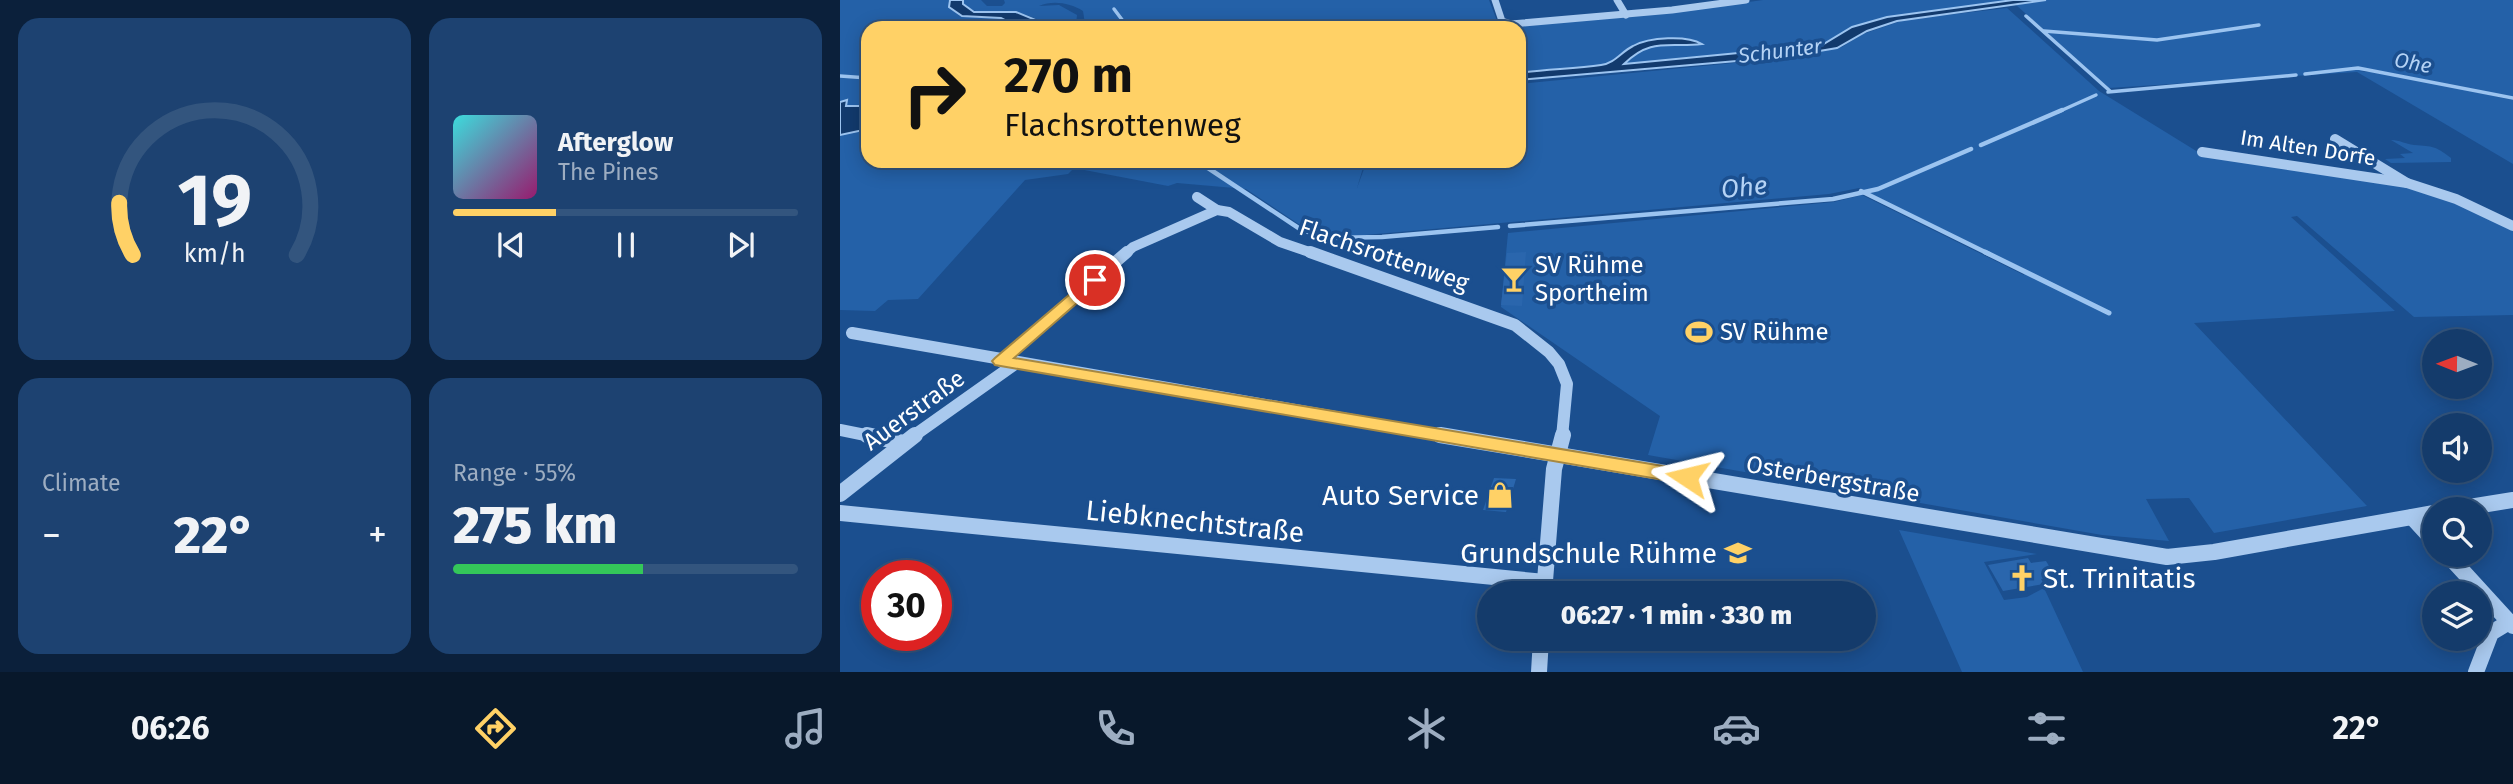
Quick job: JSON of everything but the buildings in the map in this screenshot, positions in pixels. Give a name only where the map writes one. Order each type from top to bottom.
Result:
[{"type":"street","points":[[1495,0],[1502,21]]},
{"type":"street","points":[[1616,0],[1626,15]]},
{"type":"street","points":[[1526,23],[1626,15],[1711,2],[1746,0]]},
{"type":"street","name":"Im Alten Dorfe","points":[[2335,139],[2407,183]]},
{"type":"street","name":"Im Alten Dorfe","points":[[2202,152],[2407,183],[2456,199],[2513,226]]},
{"type":"street","name":"Flachsrottenweg","points":[[1197,197],[1280,242],[1481,310],[1515,325],[1532,337],[1559,364],[1567,384],[1563,434],[1554,469],[1545,581]]},
{"type":"street","points":[[1001,361],[1133,247],[1217,210]]},
{"type":"street","name":"Osterbergstraße","points":[[852,333],[1015,364],[2144,555],[2214,552],[2422,515]]},
{"type":"street","name":"Auerstraße","points":[[840,494],[904,443],[1015,364]]},
{"type":"street","points":[[840,430],[904,443]]},
{"type":"street","points":[[2492,503],[2513,500]]},
{"type":"street","name":"Liebknechtstraße","points":[[840,513],[1487,581]]},
{"type":"street","points":[[2412,517],[2422,528]]},
{"type":"street","points":[[2459,567],[2511,624],[2491,633],[2476,672]]},
{"type":"street","points":[[1539,672],[1540,651]]},
{"type":"shaded area","points":[[840,0],[950,0],[948,2],[977,18],[1001,18],[1007,21],[861,21],[861,106],[845,106],[846,100],[840,102]]},
{"type":"shaded area","points":[[963,0],[981,0],[987,6],[1002,6],[1004,0],[1489,0],[1497,21],[1085,21],[1083,11],[1067,4],[1056,3],[1039,6],[1059,5],[1077,15],[1076,21],[1042,21],[1016,12],[975,11],[963,4]]},
{"type":"shaded area","points":[[1763,0],[2012,0],[1887,17],[1852,27],[1822,45],[1526,72],[1526,26],[1670,13]]},
{"type":"shaded area","points":[[2046,0],[2513,0],[2513,97],[2376,70],[2359,72],[2379,72],[2513,100],[2513,164],[2357,72],[2109,88],[2016,5]]},
{"type":"shaded area","points":[[2007,8],[2099,91],[2206,157],[2410,186],[2493,218],[2513,231],[2513,315],[2414,317],[2297,216],[2291,217],[2395,311],[2194,323],[2367,506],[2214,533],[2189,498],[2146,499],[2169,541],[2102,535],[1648,455],[1660,416],[1501,307],[1508,233],[1834,202],[1862,195],[2024,275],[2024,269],[1859,188],[1829,194],[1365,235],[1328,235],[1303,227],[1246,189],[1177,183],[1168,186],[1074,168],[1363,168],[1357,188],[1364,168],[1526,168],[1526,83],[1785,58],[1842,47],[1863,34],[1904,20]]},
{"type":"shaded area","points":[[861,130],[861,168],[1074,168],[1068,174],[1025,180],[918,299],[888,300],[875,311],[840,310],[840,135]]},
{"type":"shaded area","points":[[2391,140],[2434,147],[2451,158],[2451,162],[2391,163],[2385,159],[2405,158],[2400,154],[2413,153]]},
{"type":"shaded area","points":[[1899,530],[2037,554],[1984,562],[2004,600],[2027,597],[2044,588],[2083,672],[1962,672]]},
{"type":"water","points":[[950,0],[963,0],[963,4],[974,12],[1016,12],[1038,21],[962,16],[949,7]]},
{"type":"water","name":"Schunter","points":[[2013,0],[2046,0],[1897,21],[1867,31],[1837,48],[1784,57],[1526,79],[1526,72],[1606,64],[1633,46],[1658,39],[1687,39],[1702,44],[1652,47],[1643,50],[1624,64],[1822,45],[1852,27],[1887,17]]},
{"type":"water","points":[[847,100],[846,106],[861,106],[861,130],[840,135],[840,102]]},
{"type":"waterway","points":[[1114,9],[1123,21]]},
{"type":"waterway","points":[[2026,16],[2110,91]]},
{"type":"waterway","points":[[2044,31],[2157,40],[2259,25]]},
{"type":"waterway","name":"Ohe","points":[[2305,74],[2358,68],[2513,98]]},
{"type":"waterway","name":"Ohe","points":[[2108,92],[2296,75]]},
{"type":"waterway","name":"Ohe","points":[[840,76],[861,78]]},
{"type":"waterway","name":"Ohe","points":[[2058,112],[2096,95]]},
{"type":"waterway","name":"Ohe","points":[[1981,145],[2062,110]]},
{"type":"waterway","name":"Ohe","points":[[1863,192],[1878,189],[1971,149]]},
{"type":"waterway","name":"Ohe","points":[[1208,168],[1300,229],[1326,238],[1382,237],[1498,227]]},
{"type":"waterway","name":"Ohe","points":[[1510,226],[1833,199],[1863,192]]},
{"type":"waterway","points":[[1863,192],[1989,254]]},
{"type":"waterway","points":[[1985,252],[2109,313]]},
{"type":"place","name":"SV Rühme Sportheim","points":[[1514,279]]},
{"type":"place","name":"SV Rühme","points":[[1699,332]]},
{"type":"place","name":"Auto Service","points":[[1500,495]]},
{"type":"place","name":"Grundschule Rühme","points":[[1738,553]]},
{"type":"place","name":"St. Trinitatis","points":[[2022,578]]},
{"type":"route","points":[[1095,280],[1001,361],[1687,477]]}]
